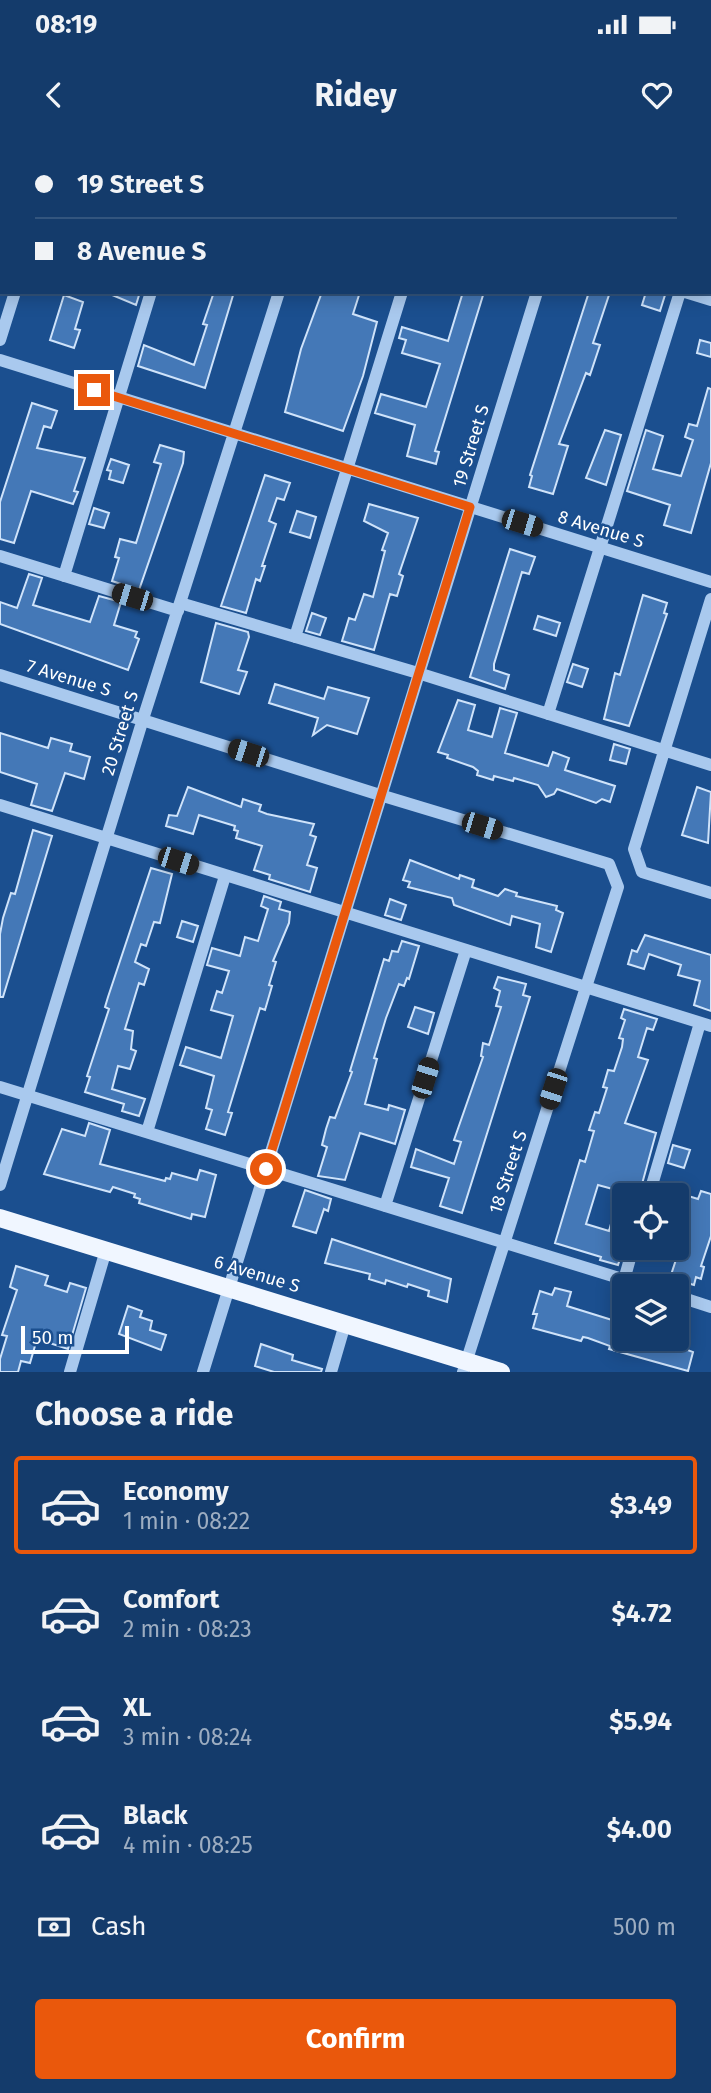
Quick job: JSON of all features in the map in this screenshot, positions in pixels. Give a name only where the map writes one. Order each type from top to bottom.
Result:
[{"type":"main road","name":"6 Avenue S","points":[[0,1218],[345,1324],[464,1367],[501,1372]]},
{"type":"street","points":[[0,340],[14,294]]},
{"type":"street","points":[[64,576],[150,294]]},
{"type":"street","name":"20 Street S","points":[[0,1185],[143,719],[278,294]]},
{"type":"street","points":[[295,637],[401,294]]},
{"type":"street","name":"19 Street S","points":[[203,1372],[536,294]]},
{"type":"street","points":[[548,714],[681,294]]},
{"type":"street","points":[[689,294],[711,300]]},
{"type":"street","name":"8 Avenue S","points":[[0,360],[711,582]]},
{"type":"street","points":[[0,556],[418,673],[711,765]]},
{"type":"street","points":[[711,599],[634,849],[642,872],[711,893]]},
{"type":"street","name":"7 Avenue S","points":[[0,675],[380,796],[608,864]]},
{"type":"street","points":[[0,805],[706,1024],[653,1183]]},
{"type":"street","name":"18 Street S","points":[[464,1367],[618,887],[608,864]]},
{"type":"street","points":[[147,1132],[225,876]]},
{"type":"street","points":[[385,1206],[466,950]]},
{"type":"street","points":[[0,1087],[612,1276]]},
{"type":"street","points":[[70,1372],[106,1250]]},
{"type":"street","points":[[689,1300],[711,1307]]},
{"type":"street","points":[[331,1372],[345,1324]]},
{"type":"building","points":[[110,294],[139,294],[136,305]]},
{"type":"building","points":[[213,294],[233,294],[205,388],[138,366],[144,345],[194,365],[207,325],[203,324]]},
{"type":"building","points":[[321,294],[359,294],[353,314],[377,322],[363,376],[343,431],[285,412],[301,349]]},
{"type":"building","points":[[462,294],[483,294],[435,451],[439,452],[436,464],[407,456],[415,425],[375,413],[381,394],[426,407],[440,364],[402,353],[406,340],[399,338],[402,327],[448,341]]},
{"type":"building","points":[[588,294],[609,294],[593,343],[600,345],[590,375],[586,373],[559,444],[568,446],[553,494],[529,487],[530,475]]},
{"type":"building","points":[[645,294],[665,295],[660,311],[642,305]]},
{"type":"building","points":[[64,295],[83,302],[75,329],[80,330],[74,348],[50,340]]},
{"type":"building","points":[[700,340],[711,343],[711,357],[697,353]]},
{"type":"building","points":[[708,388],[711,389],[711,463],[691,533],[664,525],[670,505],[627,491],[646,430],[663,436],[653,469],[681,476],[693,440],[685,437],[689,424],[697,426]]},
{"type":"building","points":[[32,403],[57,411],[51,428],[44,426],[37,448],[85,458],[74,491],[78,492],[73,504],[31,491],[14,543],[0,539],[0,502]]},
{"type":"building","points":[[605,430],[621,435],[606,485],[586,478]]},
{"type":"building","points":[[160,445],[184,452],[183,463],[139,590],[112,581],[119,558],[115,557],[120,539],[136,543],[161,464],[154,462]]},
{"type":"building","points":[[111,459],[129,465],[123,483],[109,479],[111,471],[107,470]]},
{"type":"building","points":[[265,475],[290,483],[284,500],[277,498],[269,521],[276,524],[262,566],[265,566],[260,581],[256,579],[246,613],[221,606]]},
{"type":"building","points":[[369,504],[418,518],[399,574],[403,576],[397,596],[390,594],[374,650],[342,641],[349,618],[355,620],[364,594],[373,597],[385,551],[382,550],[388,533],[364,521]]},
{"type":"building","points":[[94,508],[109,513],[104,528],[89,524]]},
{"type":"building","points":[[297,511],[316,517],[310,538],[290,532]]},
{"type":"building","points":[[510,549],[535,557],[529,574],[522,572],[494,664],[494,670],[509,675],[505,689],[470,677]]},
{"type":"building","points":[[29,574],[42,578],[33,605],[90,622],[99,596],[121,602],[114,625],[137,632],[135,637],[139,639],[128,670],[0,624],[0,602],[17,608]]},
{"type":"building","points":[[643,595],[667,603],[664,613],[667,614],[629,726],[604,719],[615,673],[620,675]]},
{"type":"building","points":[[312,613],[326,618],[320,635],[306,631]]},
{"type":"building","points":[[538,616],[560,623],[556,636],[534,629]]},
{"type":"building","points":[[216,623],[248,632],[249,637],[238,670],[247,672],[239,694],[201,682]]},
{"type":"building","points":[[573,664],[588,669],[582,687],[567,682]]},
{"type":"building","points":[[275,684],[324,699],[328,687],[369,698],[357,734],[327,725],[313,735],[318,718],[269,703]]},
{"type":"building","points":[[458,700],[475,705],[468,730],[492,737],[500,708],[517,713],[505,753],[548,766],[553,752],[569,758],[565,770],[615,786],[610,802],[602,799],[596,803],[557,789],[554,794],[546,797],[538,785],[514,778],[513,781],[494,776],[493,780],[477,775],[478,771],[473,767],[438,752]]},
{"type":"building","points":[[0,733],[48,748],[51,738],[72,744],[70,751],[90,757],[84,779],[65,773],[52,811],[31,805],[37,784],[0,772]]},
{"type":"building","points":[[614,744],[630,749],[626,764],[610,760]]},
{"type":"building","points":[[188,787],[241,807],[243,799],[261,805],[259,811],[267,814],[314,824],[310,835],[316,837],[307,865],[317,868],[310,892],[269,879],[270,875],[254,870],[262,846],[236,838],[238,831],[234,830],[235,826],[199,815],[193,834],[166,826],[169,815],[177,816]]},
{"type":"building","points":[[697,787],[711,792],[708,843],[682,835]]},
{"type":"building","points":[[33,830],[52,836],[3,997],[0,997],[0,934],[3,918],[11,893],[15,894]]},
{"type":"building","points":[[410,860],[459,879],[460,875],[474,880],[472,887],[498,896],[505,889],[517,893],[516,896],[557,906],[556,910],[563,913],[551,952],[536,947],[540,924],[512,916],[510,925],[454,905],[452,898],[408,887],[410,882],[403,880]]},
{"type":"building","points":[[151,868],[172,874],[160,923],[154,922],[146,946],[141,944],[135,962],[149,969],[144,985],[139,983],[125,1029],[133,1031],[131,1049],[136,1051],[130,1069],[118,1066],[112,1089],[145,1099],[139,1116],[122,1111],[124,1104],[85,1092],[90,1077],[87,1076],[109,1009],[105,1007]]},
{"type":"building","points":[[264,896],[281,902],[279,909],[290,912],[289,923],[273,961],[276,962],[269,985],[272,986],[265,1010],[260,1008],[228,1112],[232,1113],[225,1135],[206,1129],[212,1110],[206,1108],[214,1076],[180,1065],[186,1047],[221,1058],[233,1016],[211,1010],[217,991],[222,993],[229,971],[207,965],[212,948],[240,956],[245,937],[258,941],[268,909],[261,906]]},
{"type":"building","points":[[390,899],[406,905],[401,920],[385,915]]},
{"type":"building","points":[[182,921],[198,926],[193,942],[177,937]]},
{"type":"building","points":[[645,935],[711,955],[711,1011],[694,1005],[700,981],[678,975],[681,965],[649,954],[644,969],[628,964],[632,950],[637,952]]},
{"type":"building","points":[[402,941],[419,946],[409,979],[407,978],[404,986],[399,984],[386,1018],[374,1058],[377,1059],[365,1104],[388,1110],[389,1105],[405,1110],[395,1144],[360,1133],[345,1180],[318,1176],[327,1147],[322,1145],[326,1129],[330,1117],[335,1118],[352,1072],[350,1071],[384,959],[389,961],[392,951],[398,952]]},
{"type":"building","points":[[498,977],[526,984],[523,995],[530,997],[462,1213],[440,1206],[449,1178],[411,1167],[416,1149],[454,1164],[461,1142],[454,1140],[483,1057],[483,1043],[489,1045],[501,1007],[496,1006],[500,991],[494,988]]},
{"type":"building","points":[[415,1007],[434,1013],[428,1034],[408,1027]]},
{"type":"building","points":[[624,1009],[657,1019],[653,1030],[647,1028],[638,1057],[648,1060],[625,1123],[656,1133],[642,1183],[612,1183],[612,1189],[598,1185],[586,1224],[609,1231],[612,1220],[612,1260],[620,1260],[618,1265],[555,1243],[580,1160],[585,1162],[594,1131],[589,1130],[595,1112],[599,1113],[607,1088],[603,1087],[608,1070],[614,1071],[622,1047],[623,1039],[619,1038],[625,1020],[621,1018]]},
{"type":"building","points":[[89,1123],[110,1130],[100,1164],[165,1181],[166,1178],[170,1179],[172,1173],[197,1180],[200,1170],[216,1175],[205,1217],[192,1214],[191,1219],[139,1203],[140,1199],[134,1197],[135,1194],[113,1187],[110,1192],[44,1174],[62,1129],[85,1136]]},
{"type":"building","points":[[673,1145],[690,1150],[684,1168],[668,1163]]},
{"type":"building","points":[[305,1190],[331,1199],[328,1211],[324,1209],[316,1233],[293,1226]]},
{"type":"building","points":[[701,1191],[711,1194],[711,1236],[701,1266],[704,1267],[701,1279],[696,1277],[694,1285],[689,1284],[689,1274],[671,1274],[676,1260],[689,1260],[689,1196],[698,1199]]},
{"type":"building","points":[[332,1239],[451,1279],[447,1302],[428,1296],[429,1291],[408,1284],[407,1287],[386,1280],[385,1284],[369,1279],[370,1274],[325,1263]]},
{"type":"building","points":[[16,1266],[48,1276],[45,1285],[67,1292],[70,1283],[86,1288],[68,1349],[37,1339],[30,1363],[21,1361],[18,1372],[0,1372],[0,1359],[7,1336],[2,1335],[17,1290],[10,1287]]},
{"type":"building","points":[[555,1288],[571,1292],[567,1306],[612,1320],[612,1350],[609,1349],[610,1346],[588,1338],[583,1337],[581,1341],[533,1328],[537,1314],[533,1314],[540,1291],[552,1295]]},
{"type":"building","points":[[128,1306],[142,1311],[140,1317],[152,1321],[150,1330],[166,1335],[161,1350],[119,1334]]},
{"type":"building","points":[[261,1344],[293,1355],[292,1360],[322,1369],[321,1372],[274,1372],[255,1366]]},
{"type":"building","points":[[689,1350],[693,1352],[688,1371],[616,1351]]},
{"type":"route","points":[[94,390],[470,507],[266,1169]]}]
